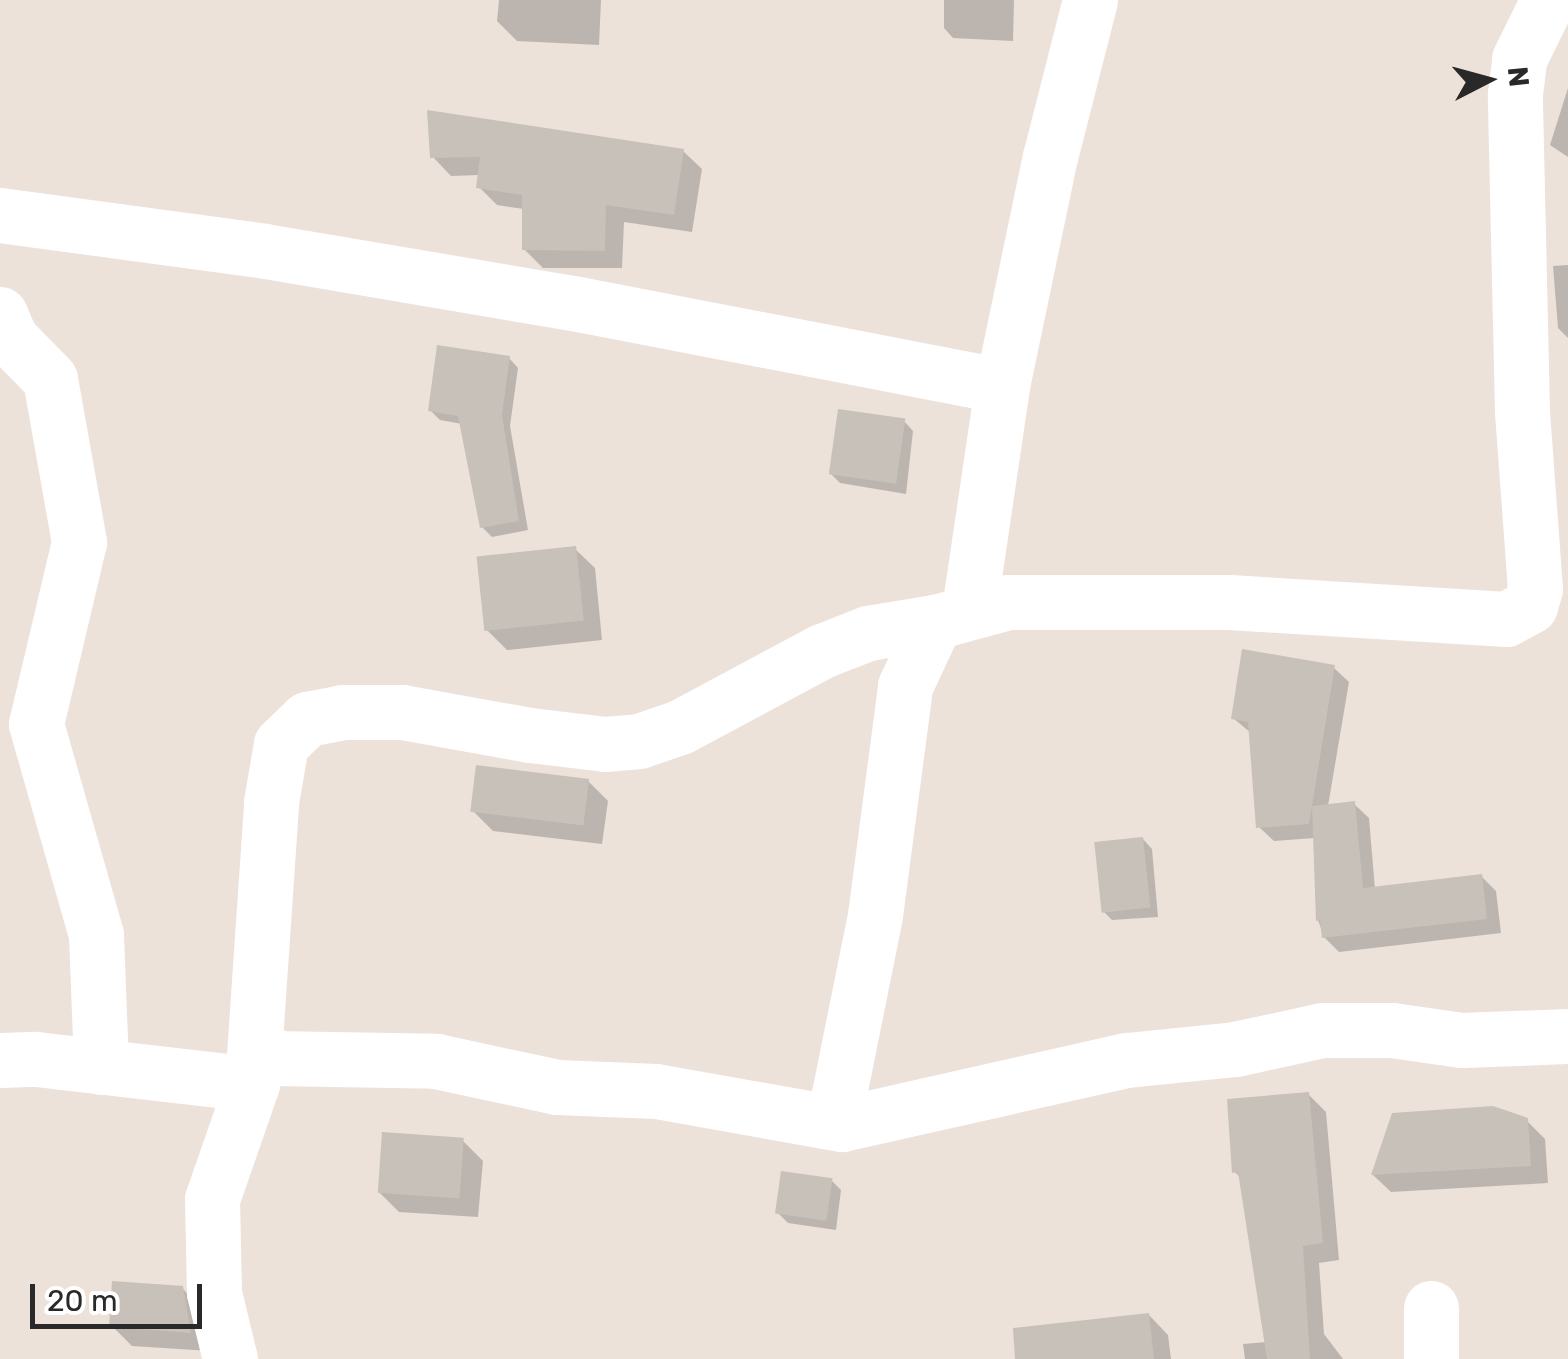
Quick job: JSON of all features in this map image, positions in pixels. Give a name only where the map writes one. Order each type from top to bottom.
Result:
[{"type":"street","points":[[842,1124],[839,1094],[875,915],[906,686],[952,616],[1050,157],[1090,0]]},
{"type":"street","points":[[230,1359],[214,1292],[212,1199],[255,1064],[270,802],[281,744],[307,719],[342,712],[402,712],[530,735],[605,744],[640,742],[868,633],[1050,600],[1134,605],[1229,602],[1506,620],[1549,608],[1535,588],[1522,412],[1516,94],[1519,59],[1548,0]]},
{"type":"street","points":[[0,215],[265,251],[578,304],[1002,386]]},
{"type":"street","points":[[0,314],[10,338],[50,379],[78,542],[36,724],[96,935],[101,1066]]},
{"type":"street","points":[[0,1060],[36,1059],[101,1066],[255,1064],[272,1058],[436,1061],[557,1087],[656,1091],[842,1124],[1127,1060],[1235,1050],[1323,1030],[1392,1030],[1461,1040],[1568,1036]]},
{"type":"building","points":[[427,110],[684,149],[674,215],[606,205],[605,251],[522,250],[522,195],[476,188],[480,157],[430,158]]},
{"type":"building","points":[[437,345],[510,356],[502,415],[519,521],[480,528],[458,416],[428,411]]},
{"type":"building","points":[[838,409],[905,418],[896,484],[829,474]]},
{"type":"building","points":[[576,546],[584,621],[484,631],[477,556]]},
{"type":"building","points":[[1242,649],[1335,665],[1309,824],[1256,828],[1248,722],[1231,719]]},
{"type":"building","points":[[476,765],[589,779],[583,826],[470,812]]},
{"type":"building","points":[[1355,801],[1363,888],[1482,874],[1487,919],[1322,938],[1320,920],[1316,921],[1312,806]]},
{"type":"building","points":[[1143,837],[1150,908],[1102,913],[1094,842]]},
{"type":"building","points":[[1309,1092],[1323,1243],[1303,1246],[1310,1359],[1267,1359],[1238,1172],[1232,1173],[1227,1099]]},
{"type":"building","points":[[1493,1106],[1528,1118],[1531,1166],[1371,1175],[1392,1113]]},
{"type":"building","points":[[382,1132],[464,1138],[460,1199],[378,1193]]},
{"type":"building","points":[[781,1171],[832,1178],[827,1221],[775,1214]]},
{"type":"building","points":[[112,1281],[183,1286],[191,1333],[109,1327]]},
{"type":"building","points":[[1149,1313],[1154,1359],[1015,1359],[1013,1328]]}]
